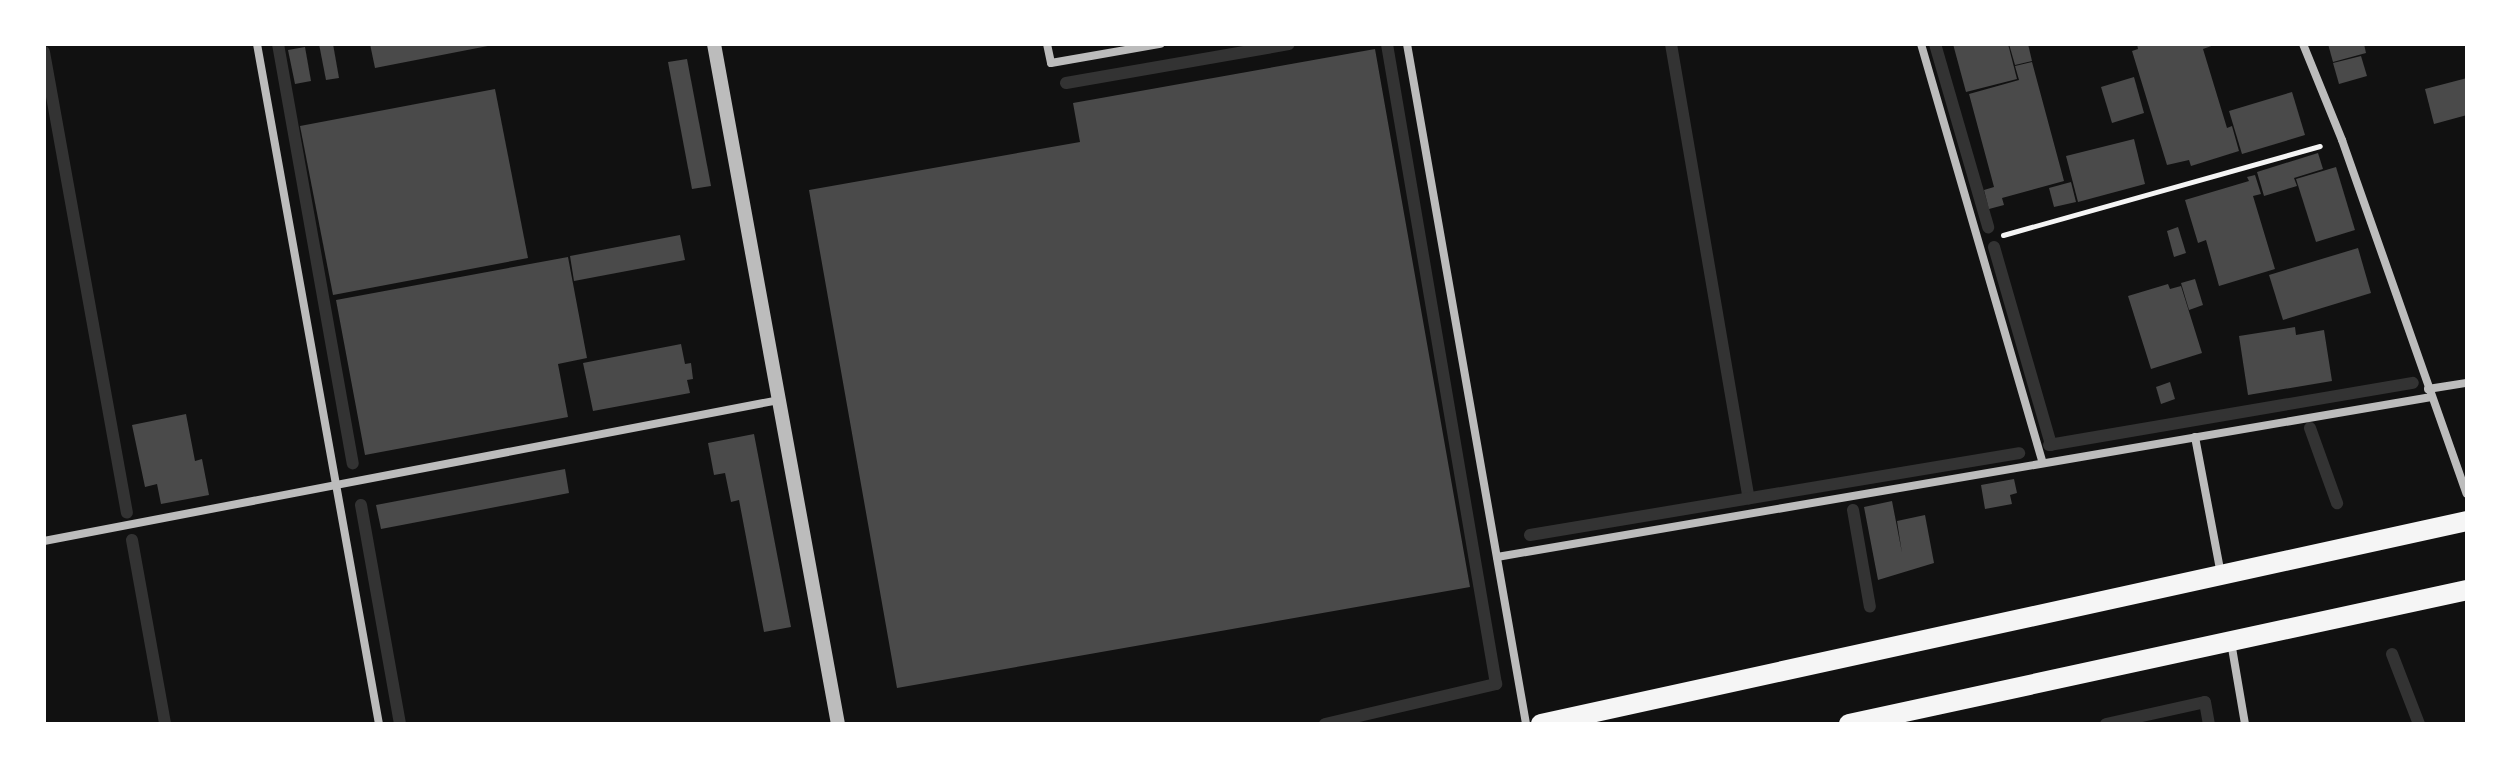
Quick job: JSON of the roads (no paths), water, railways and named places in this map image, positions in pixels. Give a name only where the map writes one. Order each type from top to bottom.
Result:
[{"type":"main road","points":[[1541,724],[2467,521]]},
{"type":"main road","points":[[1849,724],[2467,590]]},
{"type":"street","points":[[257,44],[379,724]]},
{"type":"street","points":[[714,44],[838,724]]},
{"type":"street","points":[[1047,44],[1051,63],[1160,44]]},
{"type":"street","points":[[1407,44],[1526,724]]},
{"type":"street","points":[[1921,44],[2043,463]]},
{"type":"street","points":[[2303,44],[2342,140],[2467,494]]},
{"type":"street","points":[[1497,557],[2195,437],[2430,393],[2467,383]]},
{"type":"street","points":[[44,541],[779,400]]},
{"type":"street","points":[[2195,437],[2221,575]]},
{"type":"street","points":[[2231,641],[2245,724]]},
{"type":"waterway","points":[[278,44],[353,463]]},
{"type":"waterway","points":[[1066,83],[1289,44]]},
{"type":"waterway","points":[[1325,724],[1496,684],[1387,44]]},
{"type":"waterway","points":[[1671,44],[1749,498]]},
{"type":"waterway","points":[[1935,44],[1988,227]]},
{"type":"waterway","points":[[44,52],[127,513]]},
{"type":"waterway","points":[[1994,247],[2051,445]]},
{"type":"waterway","points":[[2049,445],[2413,383]]},
{"type":"waterway","points":[[2310,428],[2337,503]]},
{"type":"waterway","points":[[1530,535],[2019,453]]},
{"type":"waterway","points":[[361,505],[400,724]]},
{"type":"waterway","points":[[1853,510],[1870,607]]},
{"type":"waterway","points":[[132,540],[165,724]]},
{"type":"waterway","points":[[2392,654],[2419,724]]},
{"type":"waterway","points":[[2106,724],[2205,702],[2209,724]]}]
